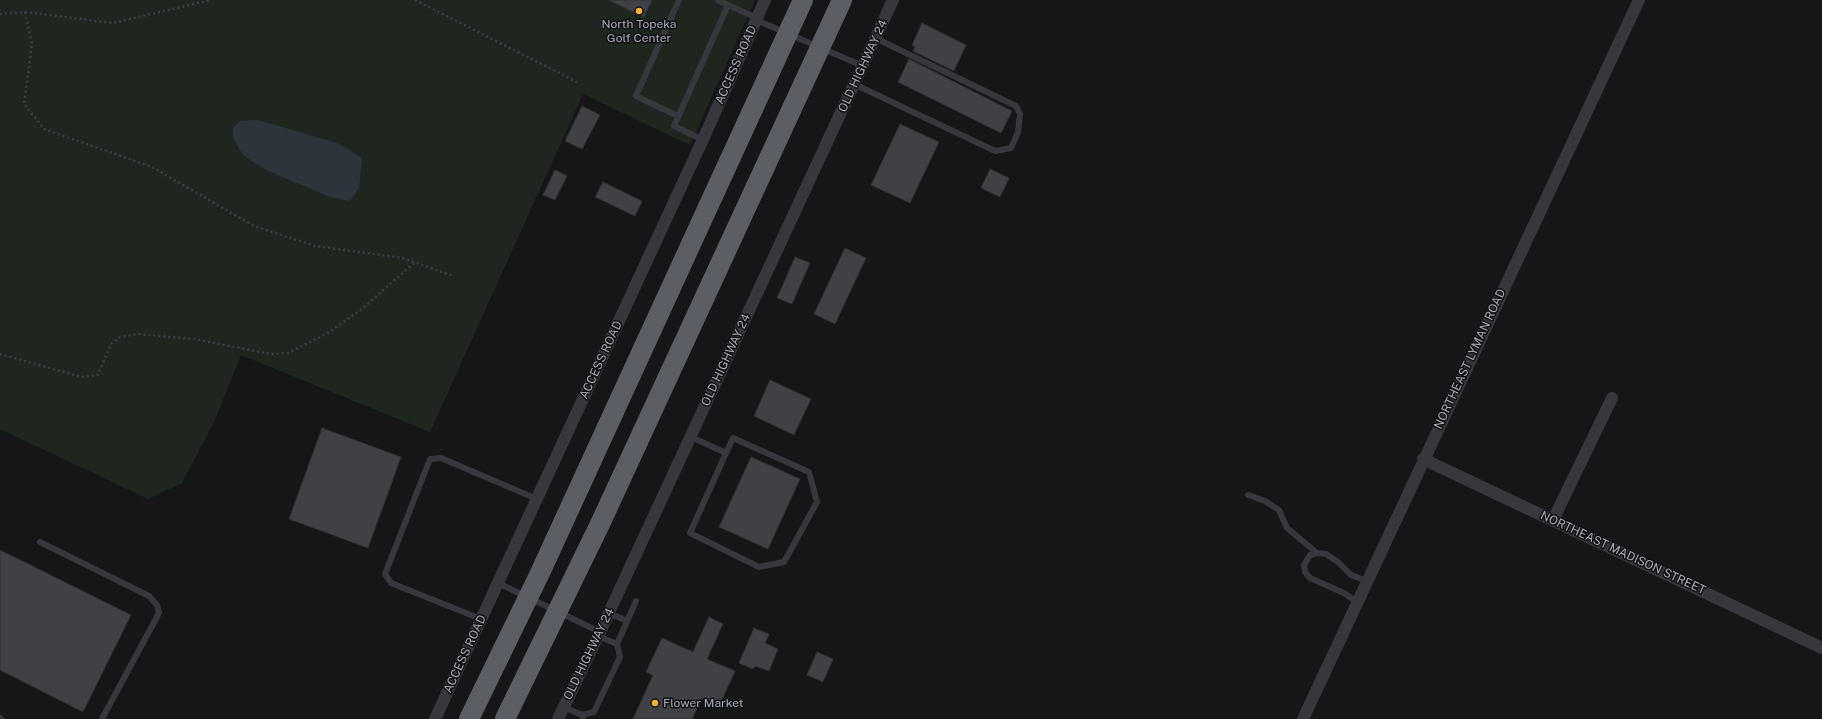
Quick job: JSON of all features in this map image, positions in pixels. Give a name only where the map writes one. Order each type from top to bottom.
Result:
[{"type":"highway","points":[[469,719],[528,597],[803,0]]},
{"type":"highway","points":[[504,719],[558,611],[842,0]]},
{"type":"street","name":"ACCESS ROAD","points":[[435,719],[703,140],[765,0]]},
{"type":"street","name":"OLD HIGHWAY 24","points":[[558,719],[609,613],[893,0]]},
{"type":"street","name":"NORTHEAST LYMAN ROAD","points":[[1305,718],[1366,581],[1639,0]]},
{"type":"street","points":[[1553,520],[1612,398]]},
{"type":"street","name":"NORTHEAST MADISON STREET","points":[[1423,459],[1822,648]]},
{"type":"lane","points":[[678,116],[636,96],[680,0]]},
{"type":"lane","points":[[718,0],[788,34],[863,66]]},
{"type":"lane","points":[[703,140],[674,126],[728,5]]},
{"type":"lane","points":[[854,84],[995,151],[1011,148],[1018,132],[1020,114],[1016,106],[875,38]]},
{"type":"lane","points":[[691,437],[726,453]]},
{"type":"lane","points":[[733,438],[809,472],[817,502],[784,562],[759,567],[690,533],[726,453],[733,438]]},
{"type":"lane","points":[[481,619],[391,582],[385,574],[430,459],[441,458],[537,499]]},
{"type":"lane","points":[[1248,495],[1265,501],[1279,510],[1287,528],[1317,553]]},
{"type":"lane","points":[[40,542],[149,596],[157,605],[159,613],[102,719]]},
{"type":"lane","points":[[1357,602],[1344,593],[1310,578],[1305,572],[1304,565],[1310,555],[1317,553],[1326,554],[1338,562],[1351,575],[1366,581]]},
{"type":"lane","points":[[498,583],[558,611],[617,644]]},
{"type":"lane","points":[[564,707],[582,717],[594,712],[620,657],[617,644],[636,601]]},
{"type":"lane","points":[[609,613],[627,621]]},
{"type":"path","points":[[0,14],[25,12],[113,23],[211,0]]},
{"type":"path","points":[[415,0],[579,83]]},
{"type":"path","points":[[25,12],[32,44],[24,104],[44,129],[152,167],[254,226],[315,246],[403,258],[453,276]]},
{"type":"path","points":[[0,354],[82,377],[98,375],[111,344],[120,337],[138,334],[194,338],[271,354],[288,353],[326,334],[362,310],[415,262]]},
{"type":"shaded area","name":"North Topeka Golf Center","points":[[0,0],[755,0],[690,145],[583,94],[430,432],[241,355],[214,422],[182,483],[148,499],[0,429]]},
{"type":"shaded area","points":[[258,120],[337,143],[362,158],[359,188],[350,201],[330,197],[264,169],[243,155],[233,138],[233,128],[240,121]]},
{"type":"building","name":"North Topeka Golf Center","points":[[608,0],[652,0],[644,17]]},
{"type":"building","points":[[922,23],[966,45],[954,71],[913,51],[915,47],[912,45]]},
{"type":"building","points":[[909,59],[1012,111],[1001,133],[898,82]]},
{"type":"building","points":[[582,106],[600,115],[582,149],[565,141]]},
{"type":"building","points":[[900,124],[939,142],[910,203],[871,185]]},
{"type":"building","points":[[990,169],[1009,178],[1000,197],[981,188]]},
{"type":"building","points":[[555,170],[567,176],[555,200],[543,195]]},
{"type":"building","points":[[603,182],[642,201],[635,216],[595,197]]},
{"type":"building","points":[[845,248],[866,258],[835,324],[814,314]]},
{"type":"building","points":[[795,257],[810,263],[792,304],[777,298]]},
{"type":"building","points":[[770,380],[811,399],[794,435],[754,416]]},
{"type":"building","points":[[322,428],[401,457],[368,548],[289,519]]},
{"type":"building","points":[[751,457],[800,479],[768,549],[719,527]]},
{"type":"building","points":[[0,550],[131,615],[83,712],[0,670]]},
{"type":"building","points":[[709,617],[723,624],[707,659],[735,671],[719,706],[702,698],[692,719],[633,719],[653,675],[646,672],[662,638],[693,652]]},
{"type":"building","points":[[754,628],[769,634],[765,643],[778,649],[769,671],[755,666],[753,669],[739,663]]},
{"type":"building","points":[[817,652],[833,659],[823,682],[807,675]]},
{"type":"place","name":"North Topeka Golf Center","points":[[639,11]]},
{"type":"place","name":"Flower Market","points":[[655,703]]}]
